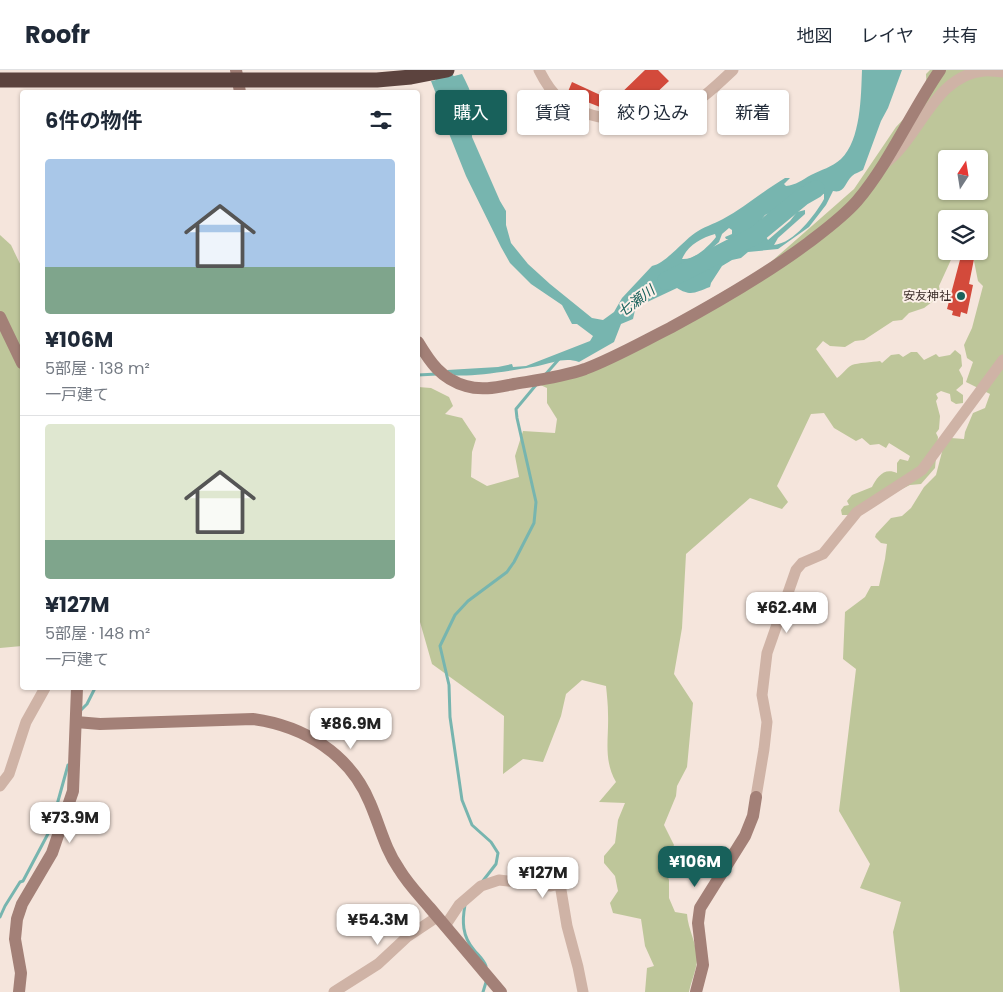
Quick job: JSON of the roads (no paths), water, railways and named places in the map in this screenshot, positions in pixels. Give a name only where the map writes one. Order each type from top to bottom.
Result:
[{"type":"highway","points":[[0,80],[238,81],[326,75],[377,80],[410,77],[447,70]]},
{"type":"street","points":[[539,70],[559,99],[575,108],[602,117],[641,121],[659,118],[680,111],[697,101],[733,70]]},
{"type":"street","points":[[420,345],[440,374],[455,382],[474,388],[489,388],[543,380],[586,368],[612,358],[693,315],[783,262],[842,215],[857,200],[881,166],[940,70]]},
{"type":"street","points":[[881,166],[896,156],[922,119],[951,84],[967,74],[984,70],[1003,72]]},
{"type":"street","points":[[0,317],[20,359]]},
{"type":"street","points":[[696,992],[703,965],[698,923],[700,908],[745,836],[752,816],[767,722],[762,695],[767,653],[796,570],[802,563],[817,557],[827,550],[840,530],[857,512],[922,470],[1003,360]]},
{"type":"street","points":[[0,786],[9,774],[26,722],[44,690]]},
{"type":"street","points":[[19,992],[21,973],[15,939],[17,919],[22,904],[52,853],[73,790],[77,690]]},
{"type":"street","points":[[76,722],[100,724],[253,719],[274,722],[301,732],[338,755],[352,772],[370,802],[389,853],[415,892],[501,992]]},
{"type":"street","points":[[334,992],[373,968],[407,937],[441,922],[481,886],[499,880],[552,886],[560,884],[567,926],[583,992]]},
{"type":"water","points":[[862,70],[902,70],[863,170],[852,176],[840,191],[833,191],[826,205],[809,227],[778,249],[748,252],[741,258],[732,260],[722,266],[710,287],[690,293],[677,288],[643,304],[635,310],[633,319],[621,324],[614,342],[579,362],[563,360],[495,373],[461,376],[454,375],[447,370],[498,367],[512,364],[513,367],[526,366],[590,341],[593,336],[577,324],[572,324],[562,305],[531,284],[510,263],[466,176],[450,135],[472,135],[506,211],[506,225],[511,243],[528,264],[592,318],[603,320],[614,312],[622,298],[652,266],[663,261],[698,231],[731,215],[785,178],[790,178],[784,184],[786,186],[793,185],[838,162],[848,151],[853,141],[860,105]],"holes":[[[819,192],[824,194],[824,199],[815,213],[796,234],[782,243],[774,245],[778,238],[805,214],[805,210],[797,212],[790,221],[768,240],[763,232],[762,219],[765,215]],[[729,228],[732,230],[732,234],[725,237],[730,239],[723,251],[700,271],[679,282],[680,277],[719,242],[722,234]],[[715,234],[716,237],[697,255],[682,259],[691,246]]]},
{"type":"water","points":[[462,74],[469,90],[455,90],[450,77]]},
{"type":"water","points":[[441,79],[445,90],[435,91],[431,81]]},
{"type":"waterway","name":"七瀬川","points":[[442,70],[449,90]]},
{"type":"waterway","name":"七瀬川","points":[[666,281],[756,235],[802,197],[816,189]]},
{"type":"waterway","points":[[545,375],[559,359]]},
{"type":"waterway","points":[[420,375],[437,374]]},
{"type":"waterway","points":[[482,882],[496,864],[498,853],[491,842],[472,825],[462,800],[450,717],[449,685],[440,646],[455,615],[468,601],[507,572],[534,523],[536,502],[516,409],[536,385]]},
{"type":"waterway","points":[[81,710],[87,704],[94,690]]},
{"type":"waterway","points":[[0,917],[20,882],[23,881],[50,830],[68,765]]},
{"type":"waterway","points":[[465,905],[463,917],[465,934],[470,945],[486,966]]},
{"type":"waterway","points":[[483,992],[487,979]]},
{"type":"place","name":"安友神社","points":[[961,296]]}]
